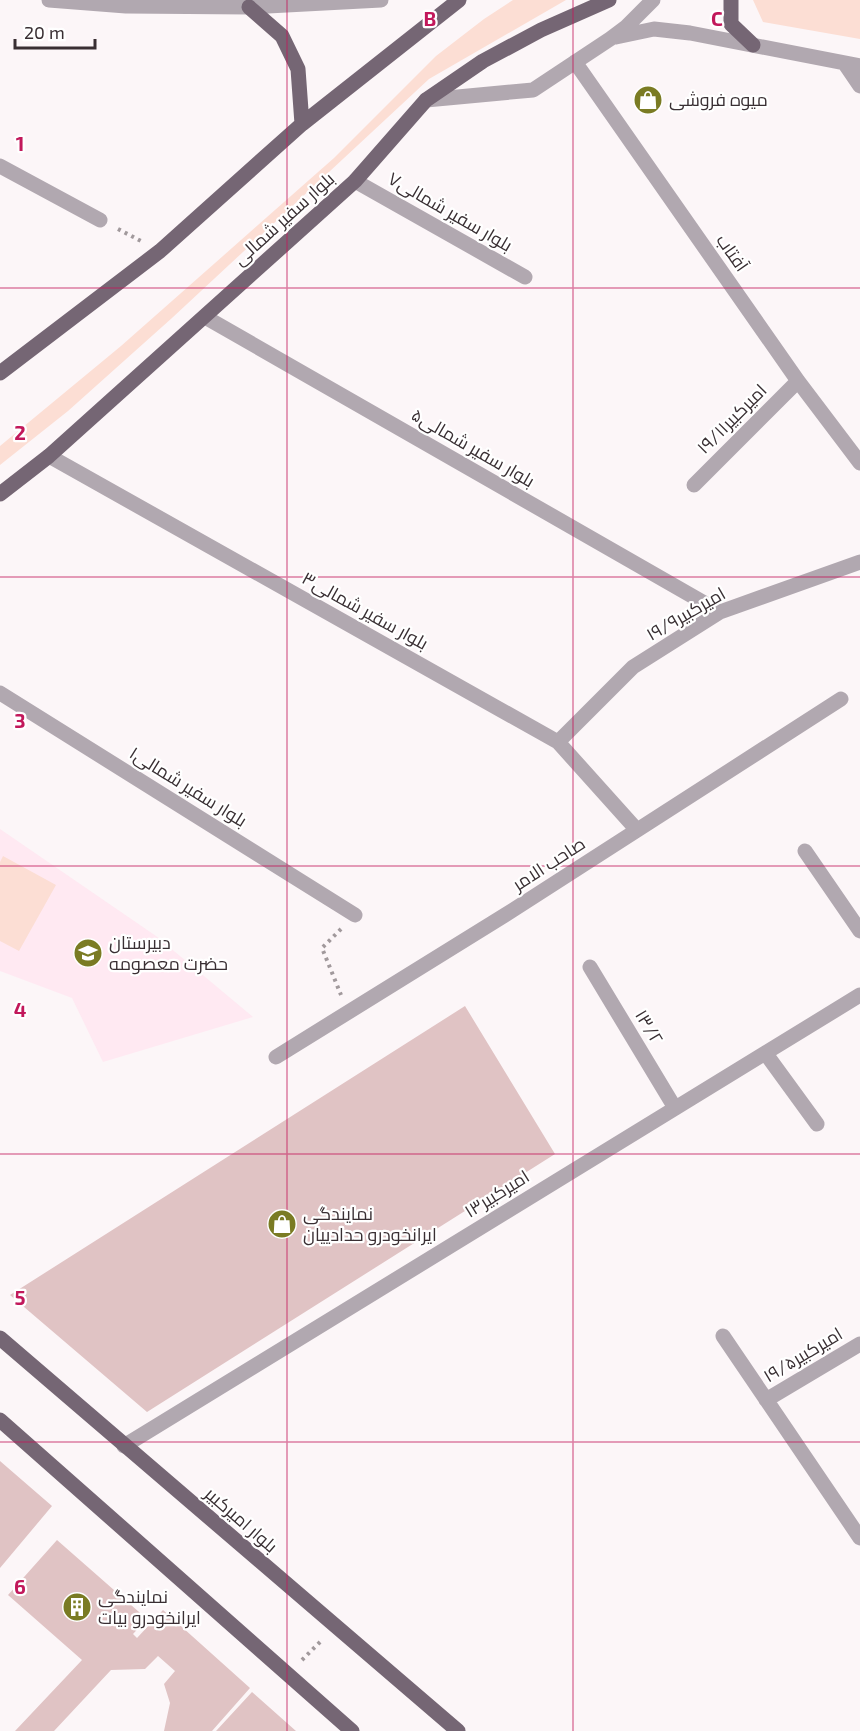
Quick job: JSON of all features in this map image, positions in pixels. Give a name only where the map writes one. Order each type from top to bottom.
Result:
[{"type":"main road","points":[[0,373],[160,251],[302,124],[459,0]]},
{"type":"main road","name":"بلوار سفیر شمالی","points":[[0,494],[49,456],[355,181],[426,100],[483,61],[541,30],[609,0]]},
{"type":"main road","points":[[731,0],[732,24],[753,45]]},
{"type":"main road","points":[[249,7],[282,36],[298,69],[302,124]]},
{"type":"main road","name":"بلوار امیرکبیر","points":[[0,1338],[458,1731]]},
{"type":"main road","points":[[0,1420],[352,1731]]},
{"type":"street","points":[[49,0],[249,7],[381,0]]},
{"type":"street","points":[[426,100],[533,90],[626,27],[652,0]]},
{"type":"street","points":[[610,39],[654,28],[690,33],[852,65],[860,86]]},
{"type":"street","name":"آفتاب","points":[[575,62],[798,381],[860,463]]},
{"type":"street","points":[[0,166],[100,220]]},
{"type":"street","name":"بلوار سفیر شمالی۷","points":[[355,181],[525,277]]},
{"type":"street","name":"بلوار سفیر شمالی۵","points":[[206,317],[720,612]]},
{"type":"street","name":"امیرکبیر۱۹/۱۱","points":[[694,485],[798,381]]},
{"type":"street","name":"بلوار سفیر شمالی۳","points":[[49,456],[558,742],[637,830]]},
{"type":"street","name":"امیرکبیر۱۹/۹","points":[[558,742],[633,667],[720,612],[860,562]]},
{"type":"street","name":"بلوار سفیر شمالی۱","points":[[0,693],[355,915]]},
{"type":"street","name":"صاحب الامر","points":[[276,1057],[513,910],[841,699]]},
{"type":"street","points":[[806,851],[860,931]]},
{"type":"street","name":"۱۳/۲","points":[[590,967],[675,1108]]},
{"type":"street","name":"امیرکبیر۱۳","points":[[124,1446],[766,1054],[860,994]]},
{"type":"street","points":[[766,1054],[817,1124]]},
{"type":"street","points":[[723,1336],[860,1539]]},
{"type":"street","name":"امیرکبیر۱۹/۵","points":[[766,1400],[860,1344]]},
{"type":"path","points":[[100,220],[160,251]]},
{"type":"path","points":[[348,1012],[322,948],[355,915]]},
{"type":"path","points":[[288,1674],[335,1626]]},
{"type":"shaded area","points":[[513,0],[566,0],[429,79],[172,318],[68,411],[0,465],[0,446],[121,346],[334,158],[436,56]]},
{"type":"shaded area","points":[[753,0],[860,0],[860,39],[763,22]]},
{"type":"shaded area","name":"دبیرستان حضرت معصومه","points":[[0,829],[156,936],[253,1017],[103,1062],[72,998],[0,971]]},
{"type":"shaded area","points":[[3,856],[56,885],[19,951],[0,941],[0,862]]},
{"type":"building","name":"نمایندگی ایرانخودرو حدادییان","points":[[465,1006],[555,1154],[147,1412],[10,1295]]},
{"type":"building","points":[[0,1461],[52,1506],[0,1568]]},
{"type":"building","points":[[57,1540],[147,1619],[133,1634],[137,1638],[163,1610],[250,1688],[212,1731],[164,1731],[170,1703],[164,1684],[175,1671],[158,1656],[145,1669],[111,1670],[54,1731],[15,1731],[82,1660],[8,1595]]},
{"type":"building","points":[[252,1692],[296,1731],[216,1731]]},
{"type":"place","name":"میوه فروشی","points":[[648,100]]},
{"type":"place","name":"دبیرستان حضرت معصومه","points":[[88,953]]},
{"type":"place","name":"نمایندگی ایرانخودرو حدادییان","points":[[282,1224]]},
{"type":"place","name":"نمایندگی ایرانخودرو بیات","points":[[77,1607]]}]
